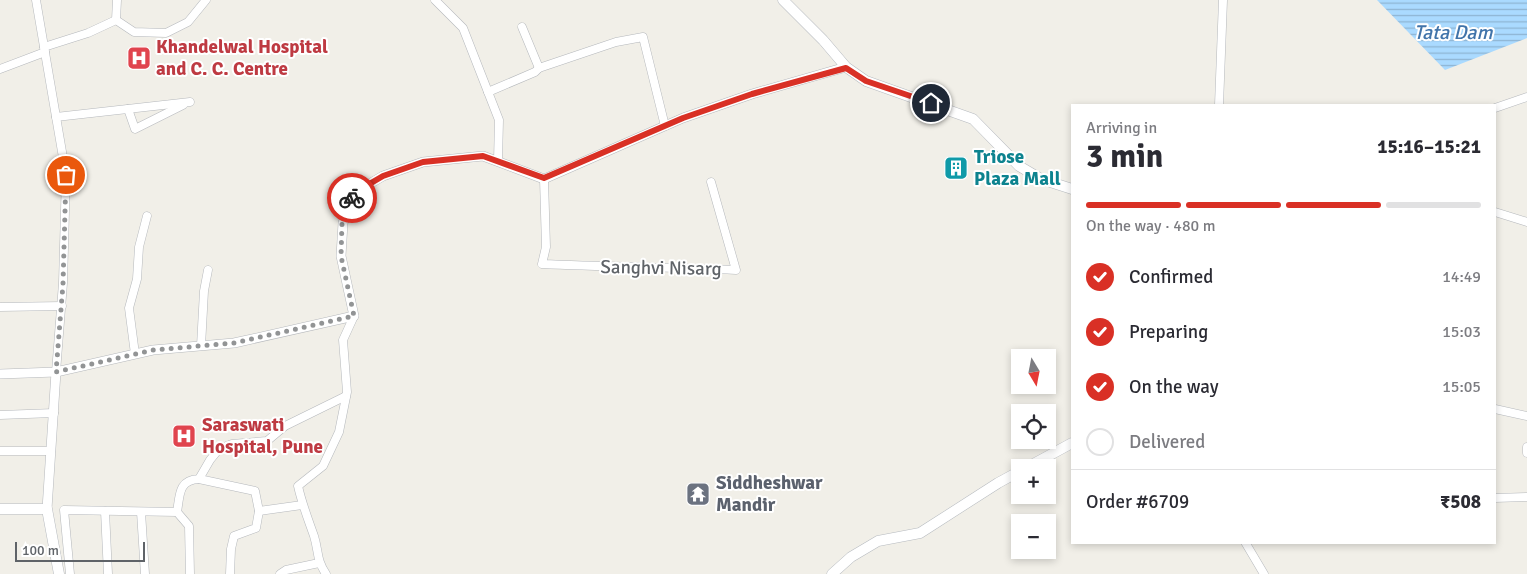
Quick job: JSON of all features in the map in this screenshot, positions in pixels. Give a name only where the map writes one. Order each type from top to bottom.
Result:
[{"type":"main road","points":[[783,0],[823,40],[846,68],[866,81],[973,119],[1019,166],[1041,179],[1071,190]]},
{"type":"main road","points":[[1043,459],[1071,444]]},
{"type":"main road","points":[[832,574],[851,557],[878,541],[920,533],[1011,476]]},
{"type":"main road","points":[[0,509],[47,509],[59,574]]},
{"type":"street","points":[[36,0],[66,175],[62,306],[47,509],[176,512],[188,526],[190,574]]},
{"type":"street","points":[[116,20],[117,0]]},
{"type":"street","points":[[116,20],[134,32],[166,33],[188,22],[206,0]]},
{"type":"street","points":[[435,0],[463,28],[499,120],[498,161]]},
{"type":"street","points":[[1219,104],[1222,76],[1223,0]]},
{"type":"street","points":[[0,69],[116,20]]},
{"type":"street","points":[[522,27],[539,68]]},
{"type":"street","points":[[488,92],[535,72],[539,68],[616,42],[643,37],[665,126]]},
{"type":"street","points":[[326,574],[319,563],[314,538],[302,505],[298,486],[323,466],[339,432],[346,396],[343,340],[354,316],[341,256],[342,223],[354,193],[383,176],[423,162],[483,156],[544,178],[665,126],[752,94],[846,68]]},
{"type":"street","points":[[1496,108],[1527,97]]},
{"type":"street","points":[[56,117],[190,102],[135,129],[128,109]]},
{"type":"street","name":"Sanghvi Nisarg","points":[[544,178],[546,247],[542,264],[736,270],[711,182]]},
{"type":"street","points":[[1496,212],[1527,222]]},
{"type":"street","points":[[135,354],[129,308],[137,279],[139,247],[147,216]]},
{"type":"street","points":[[201,346],[204,292],[208,270]]},
{"type":"street","points":[[0,307],[62,306]]},
{"type":"street","points":[[0,374],[56,372],[153,350],[234,343],[354,316]]},
{"type":"street","points":[[199,479],[210,460],[219,450],[232,444],[267,441],[285,426],[346,396]]},
{"type":"street","points":[[1496,409],[1527,416]]},
{"type":"street","points":[[0,415],[54,413]]},
{"type":"street","points":[[1527,447],[1527,453]]},
{"type":"street","points":[[0,451],[51,451]]},
{"type":"street","points":[[176,512],[182,487],[191,480],[199,479],[255,491],[259,511],[256,528],[234,536],[231,549],[230,574]]},
{"type":"street","points":[[1496,498],[1527,497]]},
{"type":"street","points":[[259,511],[302,505]]},
{"type":"street","points":[[64,510],[70,574]]},
{"type":"street","points":[[105,511],[108,574]]},
{"type":"street","points":[[141,512],[145,574]]},
{"type":"street","points":[[1247,544],[1264,574]]},
{"type":"street","points":[[280,574],[286,570],[319,563]]},
{"type":"water","name":"Tata Dam","points":[[1377,0],[1527,0],[1527,38],[1445,70]]},
{"type":"way so far","points":[[66,175],[63,284],[56,372],[153,350],[234,343],[354,316],[341,256],[342,223],[352,198]]},
{"type":"place","name":"Khandelwal Hospital and C. C. Centre","points":[[139,58]]},
{"type":"place","name":"Triose Plaza Mall","points":[[956,168]]},
{"type":"place","name":"Saraswati Hospital, Pune","points":[[184,436]]},
{"type":"place","name":"Siddheshwar Mandir","points":[[698,494]]},
{"type":"route","points":[[352,198],[354,193],[383,176],[423,162],[483,156],[544,178],[683,118],[752,94],[846,68],[866,81],[931,103]]}]
